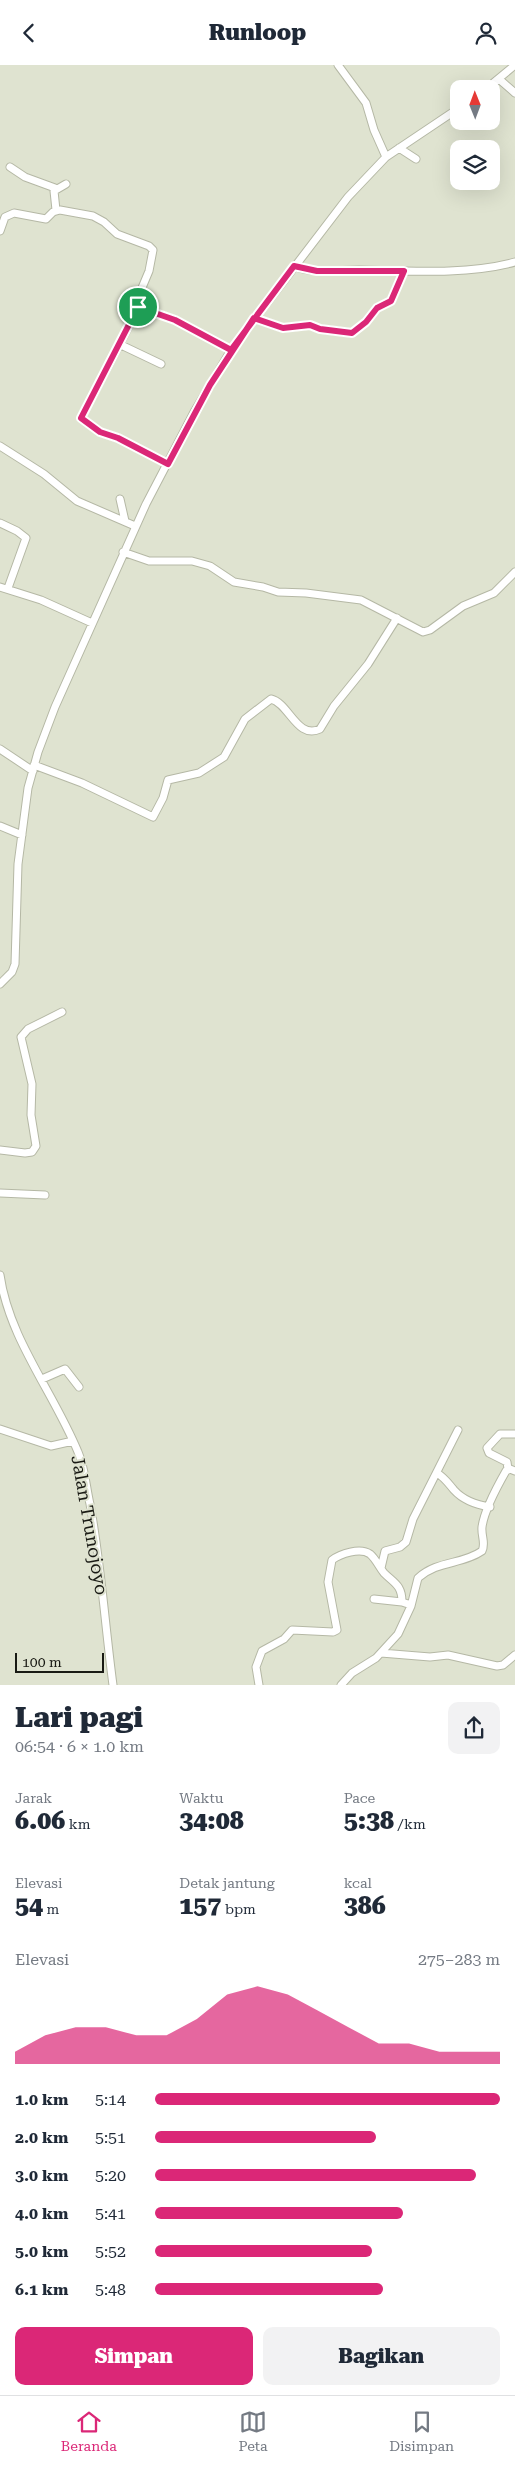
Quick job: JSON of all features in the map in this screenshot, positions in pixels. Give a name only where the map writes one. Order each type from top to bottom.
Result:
[{"type":"street","points":[[338,65],[366,103],[374,130],[386,157]]},
{"type":"street","points":[[515,65],[499,79],[515,93]]},
{"type":"street","points":[[0,984],[14,969],[17,954],[17,881],[33,768],[54,707],[135,526],[194,412],[231,350],[254,318],[358,185],[386,157],[450,114]]},
{"type":"street","points":[[399,148],[416,159]]},
{"type":"street","points":[[10,167],[25,177],[55,188],[66,184]]},
{"type":"street","points":[[55,188],[53,195],[56,210]]},
{"type":"street","points":[[0,231],[7,215],[14,213],[46,219],[56,210]]},
{"type":"street","points":[[56,210],[98,218],[117,234],[152,248],[153,254],[150,271],[136,301],[138,307],[82,413],[81,419],[100,432],[118,438],[168,464]]},
{"type":"street","points":[[294,266],[317,271],[404,271],[485,269],[515,262]]},
{"type":"street","points":[[254,318],[283,328],[310,325],[320,329],[352,333],[366,322],[377,308],[391,301],[404,271]]},
{"type":"street","points":[[138,307],[175,320],[231,350]]},
{"type":"street","points":[[119,345],[161,364]]},
{"type":"street","points":[[0,446],[44,474],[77,501],[135,526]]},
{"type":"street","points":[[120,499],[125,521]]},
{"type":"street","points":[[0,523],[17,531],[26,538],[8,588]]},
{"type":"street","points":[[123,552],[149,561],[192,561],[205,564],[234,582],[263,587],[278,592],[306,593],[361,600],[427,632],[463,606],[494,593],[515,572]]},
{"type":"street","points":[[0,587],[41,600],[92,623]]},
{"type":"street","points":[[0,749],[33,768],[82,783],[153,817],[163,798],[168,780],[199,773],[224,757],[245,719],[271,699],[281,704],[300,726],[310,731],[320,729],[334,706],[368,664],[397,618]]},
{"type":"street","points":[[0,826],[22,835]]},
{"type":"street","points":[[0,1150],[27,1153],[35,1148],[36,1135],[31,1115],[32,1084],[21,1037],[28,1029],[62,1012]]},
{"type":"street","points":[[0,1193],[45,1195]]},
{"type":"street","name":"Jalan Trunojoyo","points":[[0,1275],[10,1314],[81,1461],[92,1515],[112,1685]]},
{"type":"street","points":[[42,1379],[65,1369],[79,1387]]},
{"type":"street","points":[[0,1429],[51,1445],[73,1441]]},
{"type":"street","points":[[381,1568],[385,1551],[406,1542],[413,1519],[438,1473],[458,1430]]},
{"type":"street","points":[[341,1685],[352,1673],[381,1653],[402,1629],[411,1605],[416,1581],[429,1568],[453,1563],[482,1551],[484,1543],[483,1525],[490,1507],[511,1470],[507,1462],[490,1453],[487,1448],[500,1434],[515,1434]]},
{"type":"street","points":[[438,1473],[459,1494],[469,1501],[490,1507]]},
{"type":"street","points":[[259,1685],[257,1660],[267,1647],[284,1639],[292,1630],[333,1632],[337,1630],[328,1582],[334,1559],[350,1553],[364,1552],[370,1554],[381,1568],[399,1585],[402,1602]]},
{"type":"street","points":[[374,1599],[402,1602],[411,1605]]},
{"type":"street","points":[[381,1653],[430,1657],[448,1655],[497,1666],[503,1665],[515,1655]]},
{"type":"street","points":[[111,1672],[119,1685]]},
{"type":"route","points":[[138,307],[81,418],[82,421],[100,432],[118,438],[168,464],[194,412],[231,350],[254,318],[283,328],[312,325],[320,329],[352,333],[366,322],[375,309],[391,301],[403,278],[404,271],[317,271],[294,266],[279,284],[254,318],[231,350],[175,320],[138,307]]}]
